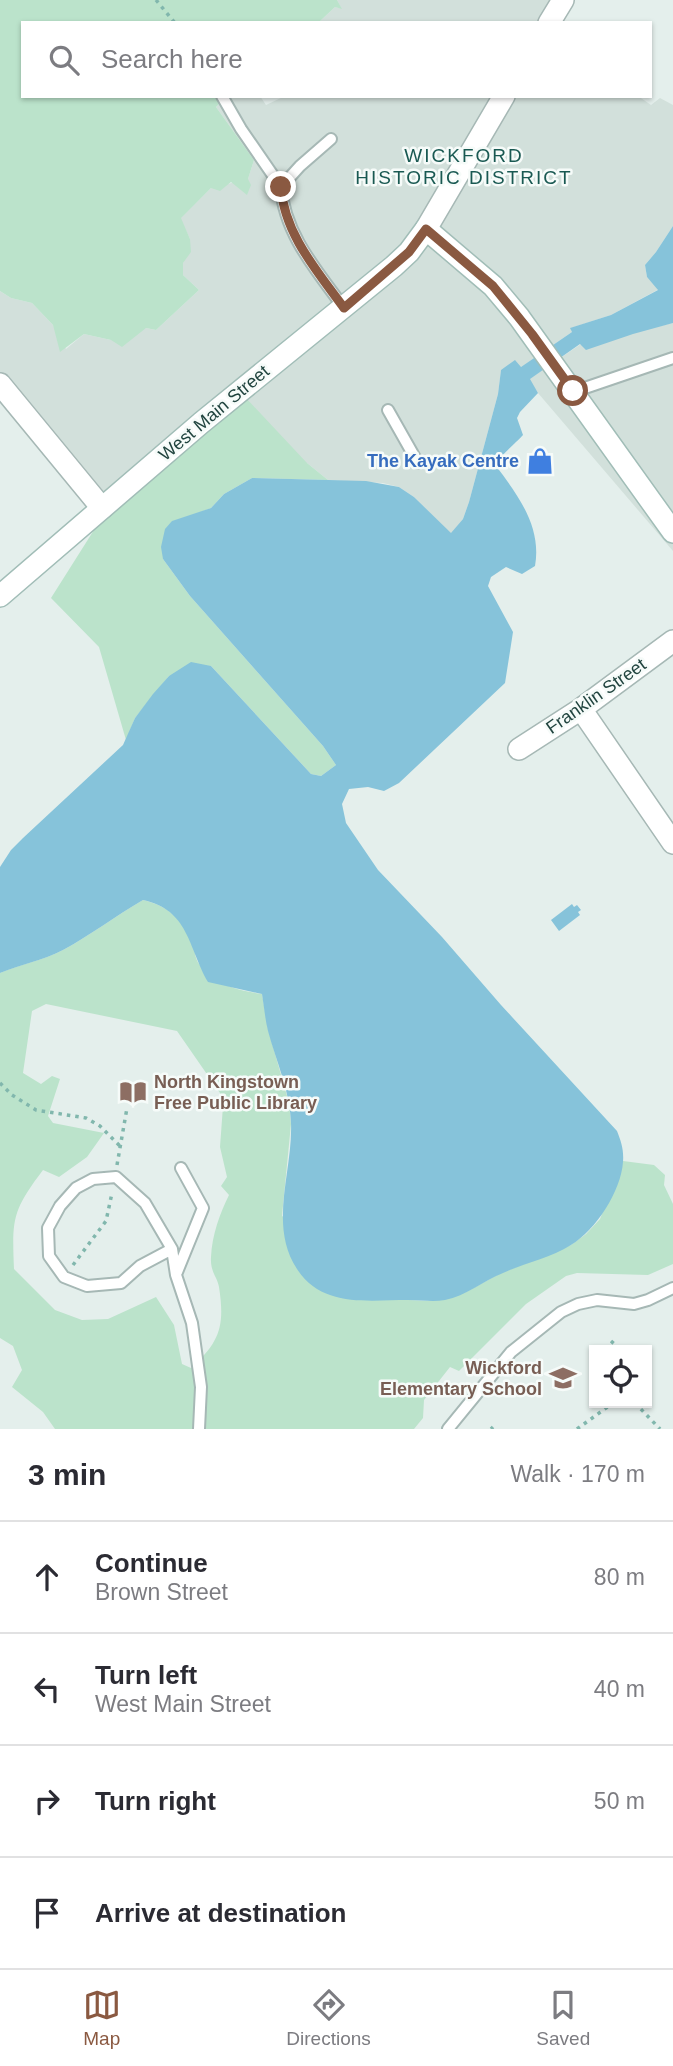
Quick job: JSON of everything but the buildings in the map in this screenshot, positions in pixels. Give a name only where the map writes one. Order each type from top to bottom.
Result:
[{"type":"main road","points":[[550,21],[563,0]]},
{"type":"main road","name":"West Main Street","points":[[1,594],[244,387],[344,308],[409,252],[426,229],[503,98]]},
{"type":"main road","points":[[426,229],[493,286],[549,357],[673,532]]},
{"type":"main road","points":[[0,384],[102,508]]},
{"type":"main road","name":"Franklin Street","points":[[519,749],[582,709],[673,641]]},
{"type":"main road","points":[[582,709],[673,843]]},
{"type":"lane","points":[[223,98],[241,130],[281,187],[286,213],[298,241],[344,308]]},
{"type":"lane","points":[[281,187],[331,139]]},
{"type":"lane","points":[[573,391],[673,358]]},
{"type":"lane","points":[[388,410],[418,463]]},
{"type":"lane","points":[[176,1275],[202,1208],[181,1168]]},
{"type":"lane","points":[[172,1249],[141,1266],[121,1283],[87,1286],[64,1276],[49,1256],[48,1228],[60,1206],[76,1188],[93,1179],[116,1177],[145,1203],[172,1249],[176,1275],[191,1323],[201,1387],[199,1429]]},
{"type":"lane","points":[[448,1429],[511,1353],[561,1312],[578,1304],[597,1300],[634,1304],[673,1288]]},
{"type":"path","points":[[156,0],[173,21]]},
{"type":"path","points":[[0,1083],[36,1110],[86,1118],[100,1126],[121,1147]]},
{"type":"path","points":[[64,1276],[106,1221],[127,1108]]},
{"type":"path","points":[[611,1341],[615,1345]]},
{"type":"path","points":[[577,1429],[606,1408]]},
{"type":"path","points":[[640,1408],[660,1429]]},
{"type":"shaded area","points":[[337,0],[563,0],[550,21],[320,21],[335,7],[341,8]]},
{"type":"shaded area","points":[[225,98],[261,98],[266,105],[281,98],[641,98],[651,105],[660,98],[673,105],[673,226],[645,265],[647,277],[659,289],[611,315],[571,328],[572,332],[520,368],[501,370],[498,394],[469,502],[463,519],[451,534],[414,497],[399,487],[383,483],[328,480],[307,463],[106,511],[0,383],[0,291],[11,298],[32,303],[53,325],[66,349],[84,334],[111,340],[146,328],[156,330],[199,290],[183,275],[183,263],[190,239],[180,218],[211,188],[248,179],[254,160],[216,107]]},
{"type":"shaded area","points":[[673,323],[673,551],[529,379],[581,344]]},
{"type":"green space","points":[[0,0],[337,0],[342,9],[335,7],[320,21],[21,21],[21,98],[225,98],[216,107],[254,160],[248,179],[251,185],[247,195],[231,182],[220,191],[211,188],[181,218],[190,239],[191,252],[183,263],[183,275],[199,290],[156,330],[146,328],[122,347],[111,340],[84,334],[60,352],[53,325],[32,303],[11,298],[0,291]]},
{"type":"green space","points":[[245,397],[307,463],[328,480],[252,478],[224,494],[211,508],[196,514],[163,559],[190,596],[323,746],[336,765],[321,776],[311,774],[211,666],[169,676],[135,718],[126,740],[99,647],[51,598],[106,511]]},
{"type":"green space","points":[[143,900],[168,910],[180,921],[193,945],[197,961],[213,978],[228,986],[262,994],[268,1029],[289,1103],[291,1124],[282,1216],[409,1300],[428,1301],[466,1292],[501,1273],[571,1245],[600,1219],[623,1161],[654,1165],[665,1175],[664,1185],[673,1204],[673,1264],[648,1275],[577,1273],[566,1276],[526,1304],[459,1371],[450,1367],[424,1400],[423,1418],[414,1429],[55,1429],[43,1412],[12,1387],[22,1370],[13,1346],[0,1338],[0,973],[63,950]],"holes":[[[46,1004],[177,1031],[220,1093],[223,1106],[220,1147],[227,1177],[221,1186],[229,1195],[217,1224],[211,1257],[219,1287],[220,1323],[214,1341],[191,1368],[182,1364],[174,1325],[156,1297],[108,1319],[82,1320],[55,1310],[14,1269],[14,1227],[25,1196],[43,1170],[59,1177],[87,1157],[104,1133],[53,1123],[48,1116],[60,1079],[52,1076],[41,1084],[23,1073],[32,1011]]]},
{"type":"water","points":[[673,226],[673,323],[586,350],[580,344],[530,379],[538,393],[517,418],[523,435],[497,462],[496,466],[520,500],[532,525],[536,552],[535,566],[522,574],[506,567],[491,577],[488,586],[513,632],[505,683],[399,783],[384,791],[368,787],[349,789],[342,804],[346,823],[378,870],[617,1131],[623,1158],[618,1185],[598,1220],[571,1245],[511,1269],[460,1295],[431,1301],[362,1300],[333,1296],[307,1282],[288,1252],[283,1216],[291,1141],[290,1111],[268,1031],[262,994],[208,982],[179,921],[158,905],[143,900],[63,950],[0,973],[0,867],[23,838],[123,745],[135,718],[153,694],[169,676],[191,662],[211,666],[311,774],[321,776],[336,765],[323,746],[190,596],[163,559],[161,547],[165,529],[172,521],[211,508],[224,494],[252,478],[366,481],[399,487],[414,497],[451,533],[463,519],[469,502],[498,394],[501,370],[515,360],[521,367],[572,332],[570,328],[611,315],[658,290],[647,277],[645,265]]},
{"type":"water","points":[[572,904],[581,910],[578,912],[580,915],[559,931],[551,920]]},
{"type":"place","name":"The Kayak Centre","points":[[540,461]]},
{"type":"place","name":"North Kingstown Free Public Library","points":[[133,1092]]},
{"type":"place","name":"Wickford Elementary School","points":[[563,1378]]},
{"type":"district","name":"WICKFORD HISTORIC DISTRICT","points":[[464,166]]},
{"type":"route","points":[[281,187],[286,213],[298,241],[344,308],[409,252],[426,229],[493,286],[573,391]]}]
